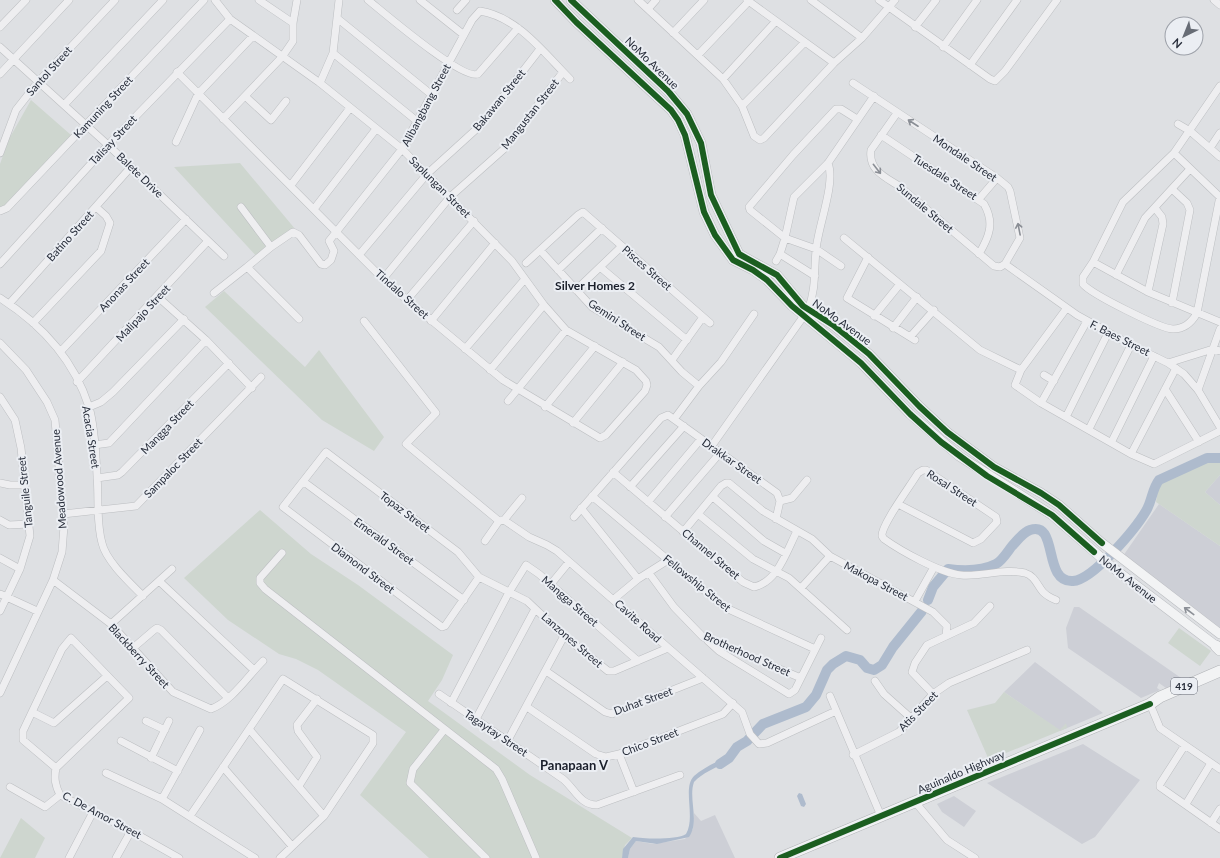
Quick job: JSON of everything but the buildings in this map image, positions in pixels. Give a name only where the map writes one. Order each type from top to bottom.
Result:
[{"type":"highway","name":"Aguinaldo Highway","points":[[780,858],[1150,704],[1160,696],[1220,671]]},
{"type":"highway","name":"Aguinaldo Highway","points":[[1150,704],[1163,703],[1220,680]]},
{"type":"main road","name":"NoMo Avenue","points":[[555,0],[576,22],[670,110],[678,120],[685,135],[699,198],[715,235],[733,260],[762,276],[806,313],[861,363],[910,414],[940,442],[987,476],[1052,516],[1112,567],[1219,648]]},
{"type":"main road","name":"NoMo Avenue","points":[[571,0],[680,104],[696,131],[705,159],[711,195],[739,254],[782,279],[806,313],[839,329],[869,354],[924,411],[947,432],[994,467],[1041,493],[1059,506],[1102,544],[1220,634]]},
{"type":"street","points":[[0,27],[26,0]]},
{"type":"street","points":[[0,74],[69,0]]},
{"type":"street","name":"Santol Street","points":[[0,153],[16,110],[38,82],[115,0]]},
{"type":"street","points":[[64,105],[162,0]]},
{"type":"street","name":"Kamuning Street","points":[[0,211],[7,208],[204,0]]},
{"type":"street","name":"Saplungan Street","points":[[215,0],[230,19],[320,83],[402,149],[512,261],[544,305],[566,330],[636,370],[646,381],[647,388]]},
{"type":"street","points":[[258,0],[293,23]]},
{"type":"street","points":[[223,119],[282,57],[293,41],[293,23],[297,0]]},
{"type":"street","points":[[320,83],[333,53],[339,0]]},
{"type":"street","points":[[368,0],[448,64],[467,74],[474,76],[478,74],[518,28],[570,79]]},
{"type":"street","points":[[420,0],[464,35]]},
{"type":"street","points":[[457,10],[466,0]]},
{"type":"street","points":[[638,0],[723,79],[742,106],[754,136],[760,140],[764,138],[834,63],[862,38],[895,0]]},
{"type":"street","points":[[648,9],[656,0]]},
{"type":"street","points":[[673,33],[704,0]]},
{"type":"street","points":[[811,0],[862,38]]},
{"type":"street","points":[[879,0],[990,80],[995,81],[1000,78],[1057,0]]},
{"type":"street","points":[[915,27],[936,0]]},
{"type":"street","points":[[943,47],[977,0]]},
{"type":"street","points":[[970,65],[1017,0]]},
{"type":"street","points":[[1214,0],[1220,5]]},
{"type":"street","points":[[698,55],[748,1],[834,63]]},
{"type":"street","name":"Alibangbang Street","points":[[336,232],[402,149],[464,35],[480,11],[499,16],[518,28]]},
{"type":"street","points":[[337,18],[432,95]]},
{"type":"street","name":"Talisay Street","points":[[0,264],[108,145],[230,19]]},
{"type":"street","points":[[723,79],[776,21]]},
{"type":"street","points":[[176,142],[198,94],[253,36]]},
{"type":"street","points":[[742,106],[805,42]]},
{"type":"street","name":"Balete Drive","points":[[0,48],[108,145],[186,219],[207,242],[224,256]]},
{"type":"street","name":"Bakawan Street","points":[[359,255],[428,174],[482,124],[540,49]]},
{"type":"street","points":[[333,53],[418,122]]},
{"type":"street","name":"Tindalo Street","points":[[178,72],[198,94],[383,279],[490,370],[517,389],[544,407],[596,437],[603,437],[647,388]]},
{"type":"street","name":"Mangustan Street","points":[[383,279],[450,197],[504,148],[563,72]]},
{"type":"street","name":"Mondale Street","points":[[853,83],[997,178],[1008,187],[1020,234],[1018,242],[1005,264]]},
{"type":"street","points":[[1174,153],[1220,196],[1197,313],[1189,324],[1172,329],[1130,312],[1089,290],[1083,284],[1083,278],[1093,262],[1123,202],[1174,153],[1220,86]]},
{"type":"street","points":[[245,96],[271,120],[286,101]]},
{"type":"street","points":[[776,261],[785,238],[794,197],[828,163],[874,96]]},
{"type":"street","points":[[291,186],[350,108]]},
{"type":"street","points":[[841,266],[816,250],[785,238],[750,210],[749,204],[836,109],[840,109],[857,119]]},
{"type":"street","points":[[881,135],[897,113]]},
{"type":"street","points":[[1178,124],[1190,130],[1220,157]]},
{"type":"street","points":[[314,209],[376,129]]},
{"type":"street","points":[[1210,148],[1220,133]]},
{"type":"street","name":"Tuesdale Street","points":[[881,135],[979,199],[987,211],[990,232],[980,254]]},
{"type":"street","name":"Sundale Street","points":[[881,135],[871,150],[870,156],[878,172],[899,186],[994,266],[1000,267],[1005,264]]},
{"type":"street","points":[[711,447],[806,313],[812,299],[816,250],[830,179],[828,163]]},
{"type":"street","name":"Batino Street","points":[[9,304],[131,167]]},
{"type":"street","points":[[1116,275],[1145,218],[1173,190],[1190,169]]},
{"type":"street","points":[[979,199],[997,178]]},
{"type":"street","points":[[1172,303],[1190,210],[1187,203],[1173,190]]},
{"type":"street","points":[[241,206],[271,247]]},
{"type":"street","points":[[33,323],[101,251],[110,223],[106,216],[96,207]]},
{"type":"street","points":[[1148,292],[1163,224],[1162,217],[1155,208]]},
{"type":"street","name":"Pisces Street","points":[[540,250],[578,215],[584,212],[710,323]]},
{"type":"street","name":"Anonas Street","points":[[61,351],[186,219]]},
{"type":"street","points":[[407,300],[474,221]]},
{"type":"street","points":[[558,270],[602,228]]},
{"type":"street","points":[[214,292],[271,247],[293,232],[299,236],[320,264],[325,265],[331,260],[334,251],[328,242],[336,232]]},
{"type":"street","points":[[844,238],[934,310],[980,350],[1021,370]]},
{"type":"street","name":"Malipajo Street","points":[[77,382],[158,297],[207,242]]},
{"type":"street","points":[[431,321],[495,243]]},
{"type":"street","points":[[576,290],[622,246]]},
{"type":"street","points":[[526,263],[540,250]]},
{"type":"street","name":"Gemini Street","points":[[540,250],[592,307],[659,347],[682,372],[699,386]]},
{"type":"street","points":[[780,254],[815,276]]},
{"type":"street","points":[[868,257],[847,298],[892,328],[912,339],[934,310]]},
{"type":"street","points":[[1093,262],[1148,292],[1220,322]]},
{"type":"street","name":"F. Baes Street","points":[[1005,264],[1066,309],[1108,333],[1176,368],[1188,378],[1198,390],[1220,427]]},
{"type":"street","points":[[247,267],[299,319]]},
{"type":"street","points":[[600,267],[687,340]]},
{"type":"street","points":[[465,349],[525,279]]},
{"type":"street","points":[[874,316],[900,284]]},
{"type":"street","points":[[158,297],[206,340],[252,388]]},
{"type":"street","points":[[892,328],[916,297]]},
{"type":"street","name":"Acacia Street","points":[[0,298],[33,323],[61,351],[89,407],[94,445],[98,510],[102,544],[110,559],[143,596]]},
{"type":"street","points":[[490,370],[544,305]]},
{"type":"street","points":[[1066,309],[1021,370],[1016,387],[1041,403],[1112,441],[1131,454],[1154,464],[1220,431]]},
{"type":"street","points":[[574,517],[664,416],[675,418],[699,386],[721,362],[754,314]]},
{"type":"street","points":[[672,360],[703,318]]},
{"type":"street","points":[[89,407],[101,402],[113,392],[184,319]]},
{"type":"street","name":"Cavite Road","points":[[364,321],[436,413],[406,444],[501,520],[529,537],[547,545],[614,599],[744,714],[752,737],[762,745],[836,711]]},
{"type":"street","points":[[1041,403],[1087,321]]},
{"type":"street","points":[[1198,390],[1217,350],[1220,329]]},
{"type":"street","points":[[508,401],[566,330]]},
{"type":"street","points":[[1066,417],[1108,333]]},
{"type":"street","points":[[94,445],[109,443],[206,340]]},
{"type":"street","name":"Meadowood Avenue","points":[[0,343],[26,370],[47,402],[55,420],[63,514],[62,552],[53,580],[37,611],[0,693]]},
{"type":"street","points":[[1089,429],[1131,345]]},
{"type":"street","points":[[544,407],[595,346]]},
{"type":"street","points":[[1168,363],[1217,350]]},
{"type":"street","points":[[1112,441],[1154,356]]},
{"type":"street","points":[[573,423],[623,362]]},
{"type":"street","name":"Mangga Street","points":[[97,478],[112,476],[122,472],[229,363]]},
{"type":"street","points":[[1131,454],[1176,368]]},
{"type":"street","points":[[1044,375],[1054,380]]},
{"type":"street","name":"Sampaloc Street","points":[[63,514],[136,506],[261,377]]},
{"type":"street","points":[[1165,389],[1199,442]]},
{"type":"street","name":"Tanguile Street","points":[[0,397],[16,420],[21,448],[30,536],[20,569],[3,595],[0,611]]},
{"type":"street","name":"Drakkar Street","points":[[675,418],[711,447],[777,493],[780,501]]},
{"type":"street","points":[[630,487],[684,426]]},
{"type":"street","points":[[648,502],[701,439]]},
{"type":"street","name":"Topaz Street","points":[[304,482],[326,452],[458,552],[479,577]]},
{"type":"street","points":[[666,517],[720,453]]},
{"type":"street","name":"Rosal Street","points":[[898,504],[973,543],[977,542],[996,524],[997,518],[926,470],[918,473],[898,504],[883,529],[882,536],[888,542],[935,567]]},
{"type":"street","name":"Channel Street","points":[[613,472],[743,582],[754,587],[762,584],[776,571],[797,531]]},
{"type":"street","points":[[776,519],[780,501],[792,498],[806,480]]},
{"type":"street","name":"Diamond Street","points":[[304,482],[283,507],[439,625],[445,626],[464,600]]},
{"type":"street","name":"Emerald Street","points":[[304,482],[464,600]]},
{"type":"street","points":[[0,483],[24,485]]},
{"type":"street","name":"Makopa Street","points":[[713,497],[724,484],[729,483],[763,511],[812,539],[830,556],[933,612],[945,622],[948,630],[946,635]]},
{"type":"street","name":"Fellowship Street","points":[[592,496],[724,607],[816,649]]},
{"type":"street","points":[[683,532],[713,497],[764,541],[786,553]]},
{"type":"street","points":[[485,541],[501,520],[522,498]]},
{"type":"street","points":[[582,508],[638,579]]},
{"type":"street","points":[[698,514],[753,559],[789,578],[847,630]]},
{"type":"street","points":[[0,520],[10,525],[29,524]]},
{"type":"street","points":[[282,553],[260,578],[260,583],[265,589],[500,774],[536,858]]},
{"type":"street","points":[[801,588],[830,556]]},
{"type":"street","points":[[0,558],[20,569]]},
{"type":"street","points":[[614,599],[638,579],[668,560]]},
{"type":"street","points":[[551,584],[569,562]]},
{"type":"street","name":"Mangga Street","points":[[508,594],[526,565],[551,584],[638,661]]},
{"type":"street","points":[[915,601],[935,567],[960,575],[1008,572],[1026,574],[1035,580],[1044,593],[1056,600]]},
{"type":"street","points":[[111,624],[172,569]]},
{"type":"street","name":"Brotherhood Street","points":[[649,573],[674,607],[703,636],[801,678]]},
{"type":"street","points":[[464,600],[479,577]]},
{"type":"street","name":"Lanzones Street","points":[[479,577],[508,594],[522,598],[564,636],[608,671],[614,671],[668,648]]},
{"type":"street","name":"Blackberry Street","points":[[53,580],[111,624],[173,692],[210,709],[220,705],[228,698],[263,660]]},
{"type":"street","points":[[159,581],[254,670]]},
{"type":"street","points":[[451,703],[508,594]]},
{"type":"street","points":[[3,595],[37,611]]},
{"type":"street","points":[[933,694],[912,672],[927,645],[974,623],[990,606]]},
{"type":"street","points":[[476,719],[535,609]]},
{"type":"street","points":[[134,648],[158,628],[228,698]]},
{"type":"street","points":[[508,740],[564,636]]},
{"type":"street","points":[[703,636],[719,651],[785,693],[789,694],[795,690],[821,638]]},
{"type":"street","points":[[71,638],[107,676],[129,698],[56,768],[23,740],[23,732],[32,712],[62,649],[71,638]]},
{"type":"street","name":"Atis Street","points":[[854,752],[899,732],[933,694],[949,683],[1027,650]]},
{"type":"street","name":"Duhat Street","points":[[546,671],[605,712],[612,714],[703,678]]},
{"type":"street","points":[[32,712],[54,723],[107,676]]},
{"type":"street","points":[[190,816],[283,679],[373,735],[373,744],[324,816],[280,858]]},
{"type":"street","points":[[875,680],[884,694],[912,719]]},
{"type":"street","name":"Tagaytay Street","points":[[439,694],[563,779],[571,786],[583,802],[590,805],[597,805],[680,775]]},
{"type":"street","points":[[830,696],[883,815]]},
{"type":"street","points":[[299,786],[317,757],[298,731],[297,725],[317,699]]},
{"type":"street","name":"Chico Street","points":[[527,707],[596,754],[606,757],[619,754],[723,714],[732,703]]},
{"type":"street","points":[[1150,704],[1160,728],[1220,769]]},
{"type":"street","points":[[146,721],[165,730]]},
{"type":"street","points":[[151,758],[169,721]]},
{"type":"street","points":[[249,729],[324,816]]},
{"type":"street","points":[[162,799],[200,730]]},
{"type":"street","points":[[444,730],[413,769],[410,783],[486,858]]},
{"type":"street","points":[[121,742],[178,771]]},
{"type":"street","points":[[1185,746],[1160,785],[1162,790],[1186,804],[1220,829]]},
{"type":"street","points":[[619,754],[634,792]]},
{"type":"street","points":[[1186,804],[1211,763]]},
{"type":"street","points":[[223,767],[292,846]]},
{"type":"street","name":"C. De Amor Street","points":[[56,768],[55,786],[60,795],[131,831],[168,855],[179,858]]},
{"type":"street","points":[[106,772],[162,799],[255,858]]},
{"type":"street","points":[[10,787],[45,807],[60,795]]},
{"type":"street","points":[[915,802],[942,835],[975,858]]},
{"type":"street","points":[[1210,823],[1220,809]]},
{"type":"street","points":[[69,858],[93,812]]},
{"type":"street","points":[[116,858],[131,831]]},
{"type":"shaded area","points":[[31,100],[71,135],[0,210],[0,164],[9,139]]},
{"type":"shaded area","points":[[240,163],[296,230],[258,258],[174,167]]},
{"type":"shaded area","points":[[224,291],[305,367],[319,350],[384,437],[374,451],[322,420],[205,307]]},
{"type":"shaded area","points":[[1210,460],[1217,460],[1220,462],[1220,475],[1205,492],[1220,505],[1220,546],[1156,502],[1159,484],[1161,482]]},
{"type":"shaded area","points":[[1220,475],[1220,505],[1205,492]]},
{"type":"shaded area","points":[[1159,504],[1220,546],[1220,630],[1123,556]]},
{"type":"shaded area","points":[[260,510],[311,554],[358,585],[453,655],[442,680],[428,701],[530,775],[632,838],[625,845],[622,858],[429,858],[360,795],[406,732],[318,670],[296,659],[279,654],[228,620],[184,578]]},
{"type":"shaded area","points":[[1074,607],[1079,607],[1184,680],[1166,688],[1159,683],[1157,688],[1160,690],[1141,698],[1068,648],[1066,628]]},
{"type":"shaded area","points":[[1179,628],[1211,651],[1200,666],[1168,643]]},
{"type":"shaded area","points":[[1035,662],[1103,713],[1060,731],[1004,692]]},
{"type":"shaded area","points":[[1004,692],[1060,730],[1066,723],[1067,728],[989,760],[967,710],[995,703]]},
{"type":"shaded area","points":[[1083,744],[1140,780],[1095,837],[1082,844],[987,783]]},
{"type":"shaded area","points":[[954,796],[976,811],[964,827],[942,812],[937,804]]},
{"type":"shaded area","points":[[694,813],[701,821],[715,815],[735,858],[628,858],[630,849],[636,841],[653,844],[685,839],[693,829]]},
{"type":"shaded area","points":[[21,818],[45,838],[35,858],[0,858]]},
{"type":"water","points":[[730,755],[732,758],[702,775],[694,782],[692,796],[694,824],[689,837],[657,844],[636,841],[630,849],[628,858],[622,858],[623,849],[633,837],[652,839],[682,836],[686,834],[690,819],[689,788],[691,781],[694,776],[702,770]]},
{"type":"water","points":[[799,793],[802,794],[806,804],[804,807],[801,806],[797,796]]},
{"type":"waterway","points":[[928,600],[933,587],[948,569],[972,570],[985,568],[996,564],[1003,558],[1020,537],[1030,530],[1039,529],[1045,534],[1053,563],[1057,572],[1063,579],[1073,581],[1081,578],[1102,563],[1124,540],[1141,519],[1150,503],[1159,480],[1207,458],[1220,458]]},
{"type":"waterway","points":[[720,764],[729,758],[737,747],[747,741],[763,724],[806,707],[816,695],[827,670],[833,664],[846,656],[860,660],[867,668],[874,670],[882,665],[893,647],[922,611]]},
{"type":"cycle path","points":[[555,0],[576,22],[671,110],[678,120],[685,135],[704,212],[715,235],[733,260],[753,270],[767,280],[792,306],[861,363],[910,414],[941,442],[987,476],[1052,515],[1094,552]]},
{"type":"cycle path","points":[[571,0],[668,91],[687,114],[701,143],[711,195],[739,254],[777,275],[803,306],[833,325],[869,354],[919,406],[947,432],[994,467],[1041,493],[1059,505],[1102,543]]},
{"type":"cycle path","points":[[780,858],[1150,704]]},
{"type":"district","name":"Silver Homes 2","points":[[595,286]]},
{"type":"district","name":"Panapaan V","points":[[574,765]]}]
